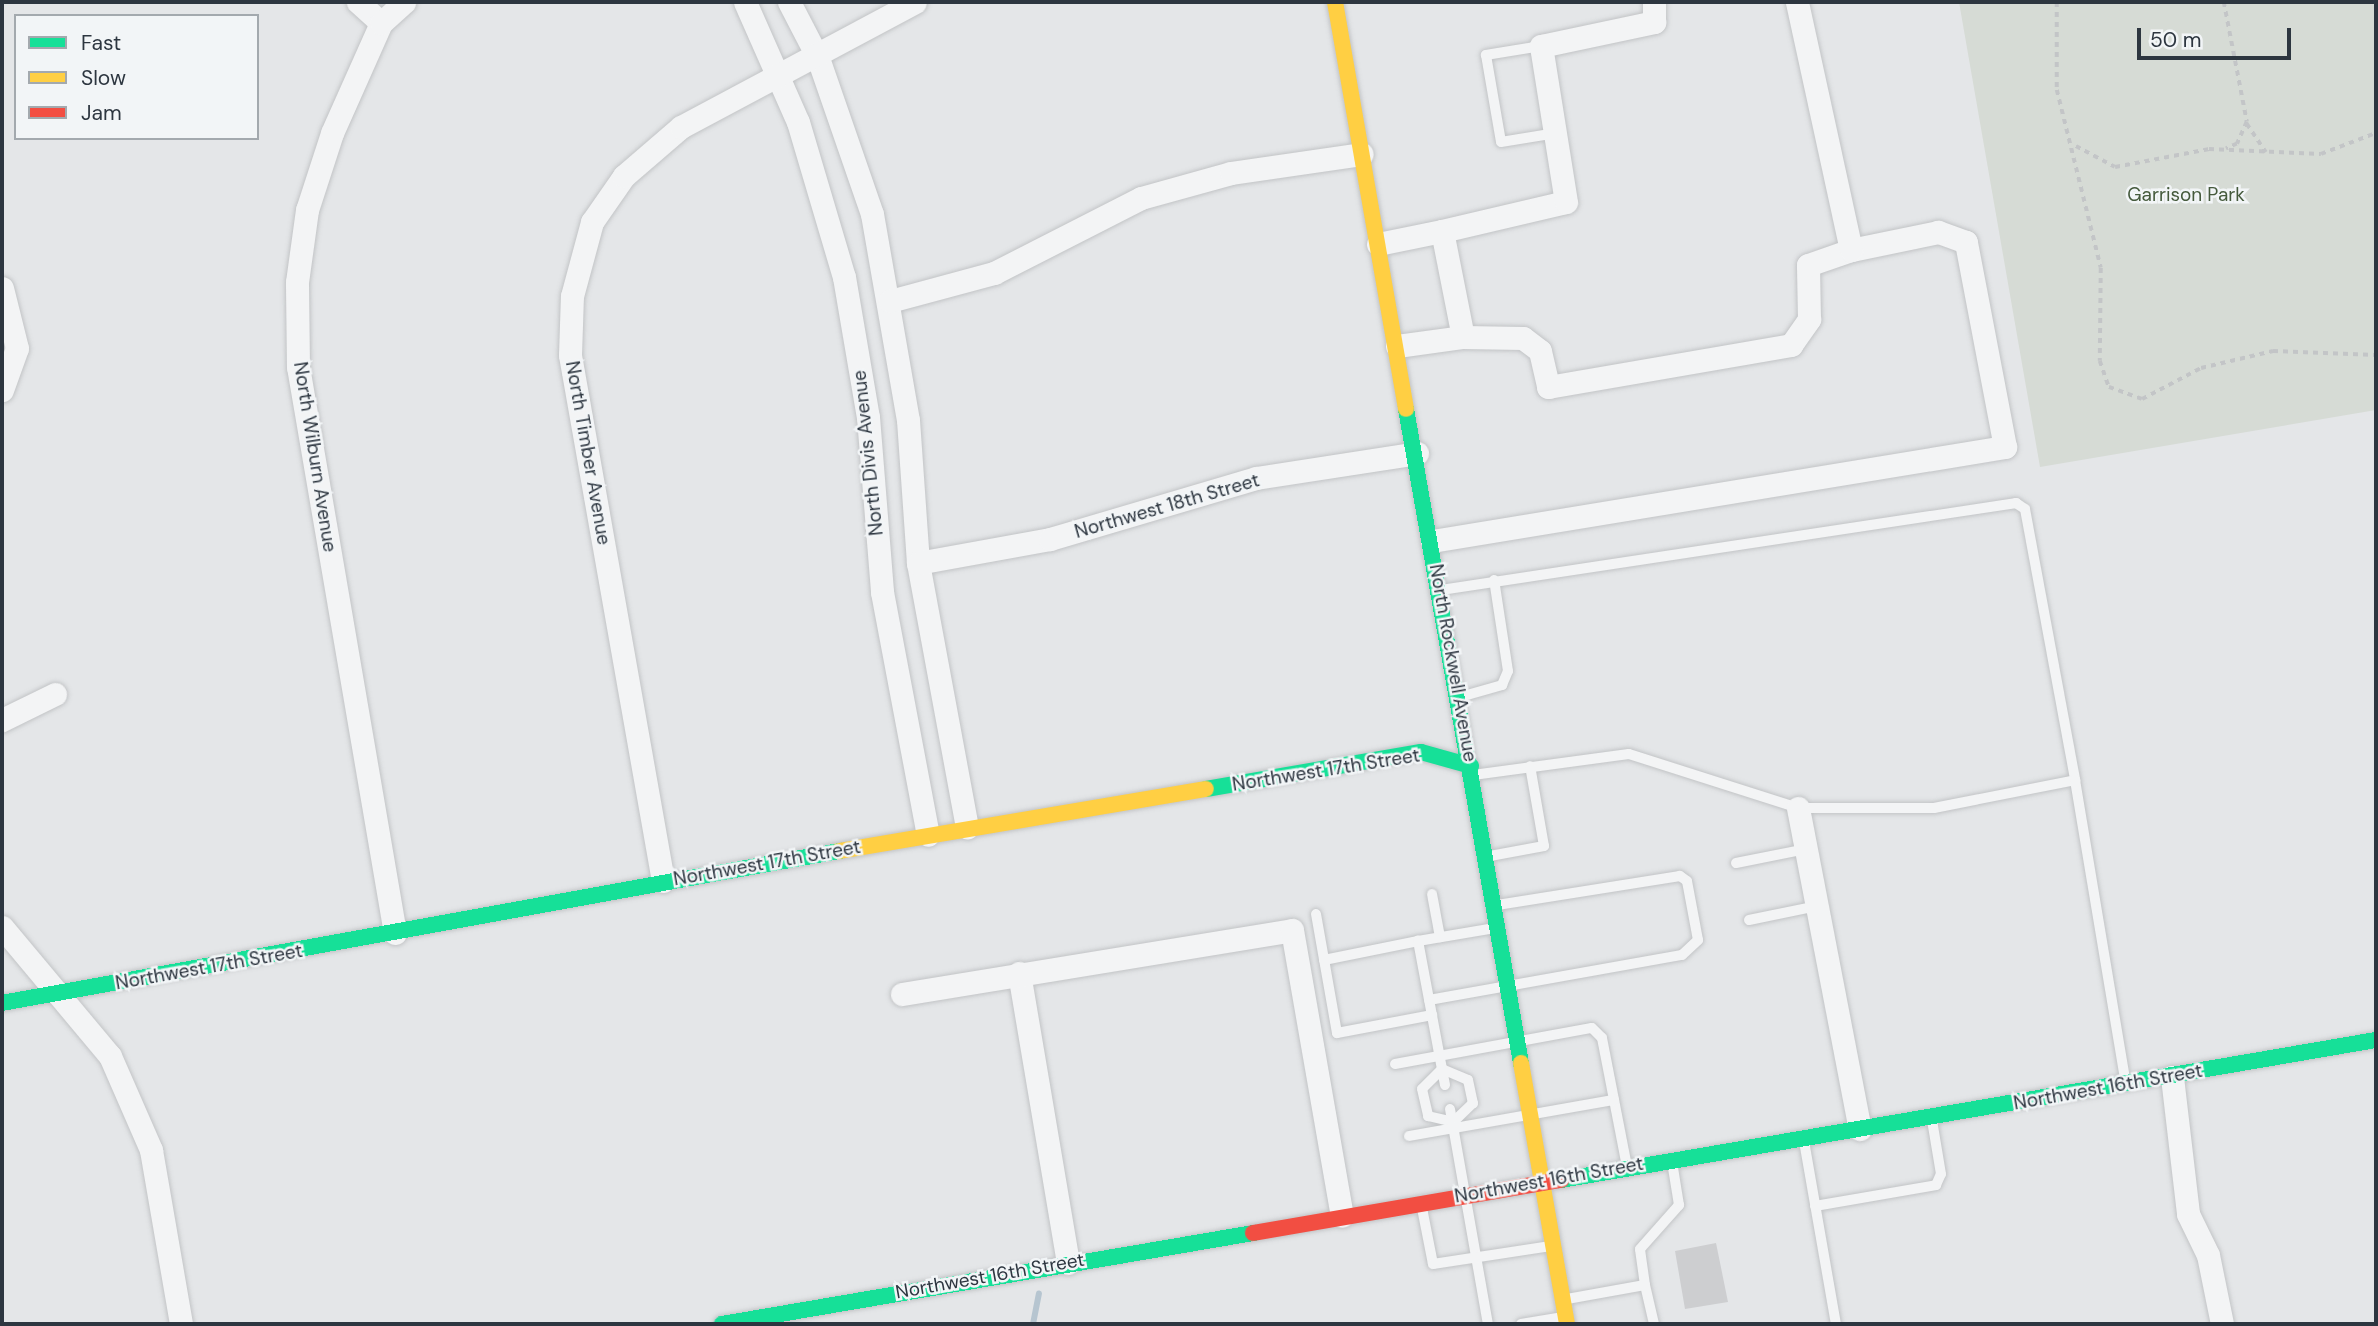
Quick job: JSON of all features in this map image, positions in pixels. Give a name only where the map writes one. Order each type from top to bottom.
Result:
[{"type":"street","points":[[358,2],[381,23]]},
{"type":"street","name":"North Wilburn Avenue","points":[[395,933],[298,367],[298,282],[307,210],[381,23],[404,2]]},
{"type":"street","name":"North Divis Avenue","points":[[745,2],[780,79],[844,277],[868,417],[881,592],[928,835]]},
{"type":"street","name":"North Divis Avenue","points":[[789,2],[818,58],[872,214],[890,301],[908,420],[918,564],[967,828]]},
{"type":"street","name":"North Timber Avenue","points":[[663,881],[570,355],[572,296],[592,222],[624,176],[681,127],[780,79],[915,2]]},
{"type":"street","name":"North Rockwell Avenue","points":[[1335,2],[1417,453],[1566,1321]]},
{"type":"street","points":[[1378,244],[1566,202],[1557,133],[1541,47],[1654,22],[1654,2]]},
{"type":"street","points":[[1797,2],[1851,250]]},
{"type":"street","points":[[890,301],[994,273],[1141,198],[1231,173],[1362,154]]},
{"type":"street","points":[[1442,231],[1463,337]]},
{"type":"street","points":[[1397,346],[1463,337],[1531,340],[1548,387],[1791,345],[1809,319],[1808,265],[1851,250],[1938,232],[1966,242],[2005,447],[1432,541]]},
{"type":"street","points":[[2,288],[17,348],[2,390]]},
{"type":"street","name":"Northwest 18th Street","points":[[918,564],[1050,539],[1256,478],[1417,453]]},
{"type":"street","points":[[2,719],[55,694]]},
{"type":"street","name":"Northwest 17th Street","points":[[2,1003],[395,933],[663,881],[1421,752],[1472,771]]},
{"type":"street","points":[[1798,807],[1860,1129]]},
{"type":"street","points":[[2,927],[63,994],[110,1056],[151,1150],[181,1324]]},
{"type":"street","points":[[902,994],[1292,930],[1342,1216]]},
{"type":"street","points":[[1018,973],[1068,1263]]},
{"type":"street","name":"Northwest 16th Street","points":[[722,1324],[1540,1181],[2126,1085],[2376,1040]]},
{"type":"street","points":[[2172,1077],[2188,1214],[2208,1255],[2222,1324]]},
{"type":"lane","points":[[1541,47],[1486,55],[1501,142],[1557,133]]},
{"type":"lane","points":[[1440,590],[2016,503],[2025,509],[2076,780],[2126,1085]]},
{"type":"lane","points":[[1459,697],[1502,685],[1508,671],[1494,580]]},
{"type":"lane","points":[[1472,771],[1629,754],[1798,807],[1934,807],[2076,780]]},
{"type":"lane","points":[[1486,857],[1544,846],[1530,766]]},
{"type":"lane","points":[[1736,863],[1806,849]]},
{"type":"lane","points":[[1429,1000],[1682,955],[1698,940],[1687,881],[1680,876],[1494,906]]},
{"type":"lane","points":[[1432,894],[1440,937]]},
{"type":"lane","points":[[1749,920],[1817,906]]},
{"type":"lane","points":[[1316,914],[1337,1032],[1432,1016]]},
{"type":"lane","points":[[1324,960],[1498,927]]},
{"type":"lane","points":[[1418,941],[1445,1085]]},
{"type":"lane","points":[[1395,1063],[1517,1040],[1597,1031],[1627,1167]]},
{"type":"lane","points":[[1442,1069],[1422,1089],[1427,1116],[1453,1125]]},
{"type":"lane","points":[[1442,1069],[1468,1080],[1473,1102],[1453,1125]]},
{"type":"lane","points":[[1409,1136],[1453,1125],[1614,1100]]},
{"type":"lane","points":[[1450,1109],[1488,1324]]},
{"type":"lane","points":[[1815,1206],[1936,1185],[1941,1174],[1931,1117]]},
{"type":"lane","points":[[1804,1138],[1836,1324]]},
{"type":"lane","points":[[1654,1324],[1640,1249],[1679,1205],[1671,1160]]},
{"type":"lane","points":[[1421,1202],[1433,1264],[1552,1246]]},
{"type":"lane","points":[[1562,1300],[1646,1285]]},
{"type":"lane","points":[[1521,1324],[1566,1321]]},
{"type":"path","points":[[2057,2],[2057,90],[2074,144],[2101,268],[2103,377],[2122,396],[2142,399],[2201,368],[2273,351],[2376,355]]},
{"type":"path","points":[[2224,2],[2247,122],[2267,153]]},
{"type":"path","points":[[2224,150],[2237,144],[2247,122]]},
{"type":"path","points":[[2074,144],[2087,158],[2115,167],[2169,153],[2224,150],[2321,154],[2376,133]]},
{"type":"green space","name":"Garrison Park","points":[[1959,2],[2376,2],[2376,410],[2040,467]]},
{"type":"building","points":[[1716,1243],[1728,1302],[1685,1309],[1675,1251]]},
{"type":"waterway","points":[[1033,1324],[1039,1294]]},
{"type":"traffic: fast","points":[[1406,409],[1521,1063]]},
{"type":"traffic: fast","points":[[1206,789],[1421,752],[1471,766]]},
{"type":"traffic: fast","points":[[2,1003],[839,851]]},
{"type":"traffic: fast","points":[[1561,1180],[2376,1040]]},
{"type":"traffic: fast","points":[[722,1324],[1253,1233]]},
{"type":"traffic: slow","points":[[1335,2],[1406,409]]},
{"type":"traffic: slow","points":[[839,851],[1206,789]]},
{"type":"traffic: slow","points":[[1521,1063],[1567,1324]]},
{"type":"traffic: jam","points":[[1253,1233],[1561,1180]]}]
